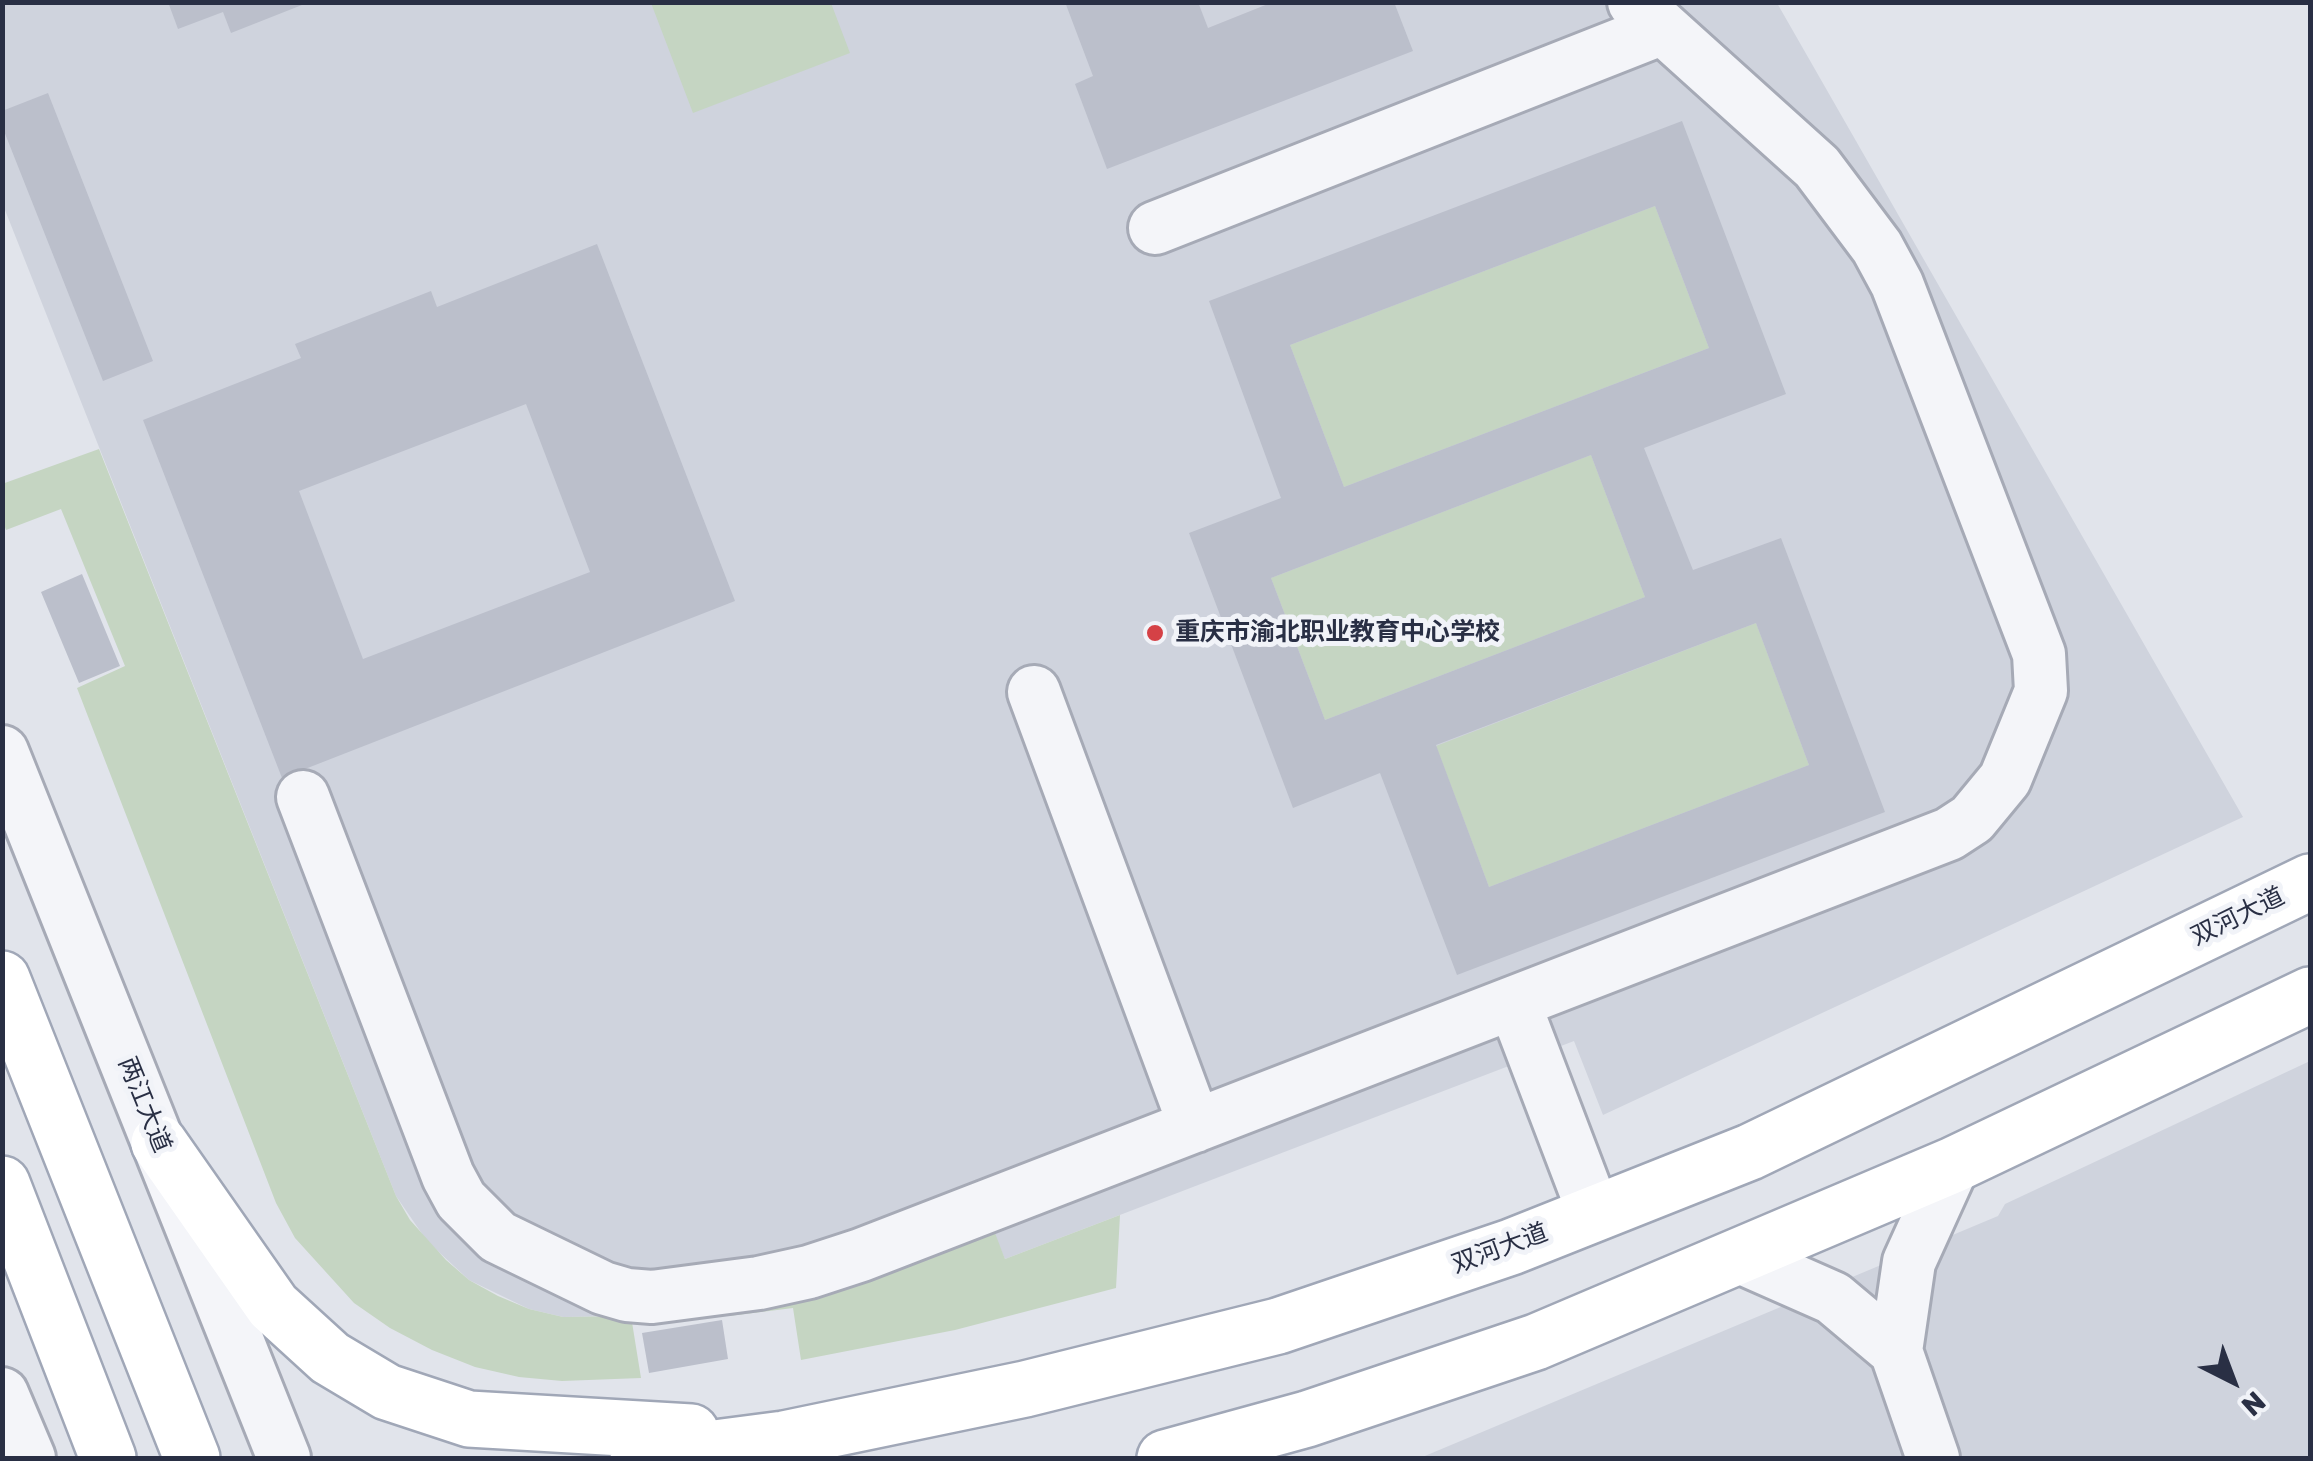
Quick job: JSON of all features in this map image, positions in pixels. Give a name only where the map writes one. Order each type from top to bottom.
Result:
[{"type":"main road","name":"双河大道","points":[[638,1458],[784,1439],[1025,1389],[1278,1326],[1511,1247],[1750,1152],[2310,882]]},
{"type":"main road","points":[[2,979],[192,1458]]},
{"type":"main road","points":[[1165,1458],[1306,1419],[1536,1342],[1954,1165],[2310,995]]},
{"type":"main road","points":[[160,1143],[273,1306],[330,1358],[387,1392],[469,1420],[784,1439]]},
{"type":"main road","points":[[2,1184],[108,1458]]},
{"type":"street","points":[[304,797],[448,1176],[462,1200],[498,1237],[603,1288],[627,1296],[652,1297],[759,1283],[809,1272],[1195,1126],[1949,834],[1972,819],[2005,778],[2041,691],[2039,654],[1897,284],[1877,247],[1818,167],[1648,15],[1154,228]]},
{"type":"street","points":[[1034,692],[1195,1126]]},
{"type":"street","name":"两江大道","points":[[2,752],[284,1458]]},
{"type":"street","points":[[1514,1003],[1594,1214]]},
{"type":"street","points":[[1933,1458],[1896,1351],[1909,1262],[1954,1165]]},
{"type":"street","points":[[1740,1256],[1832,1298],[1896,1351]]},
{"type":"street","points":[[2,1394],[29,1458]]},
{"type":"shaded area","name":"重庆市渝北职业教育中心学校","points":[[3,3],[1777,3],[2243,817],[1603,1115],[1574,1041],[1005,1259],[994,1234],[868,1278],[631,1316],[563,1317],[529,1309],[469,1280],[427,1241],[396,1196],[3,205]]},
{"type":"shaded area","points":[[2310,1061],[2310,1458],[1420,1458],[1998,1216],[2005,1204]]},
{"type":"green space","points":[[651,3],[831,3],[850,53],[693,113]]},
{"type":"green space","points":[[1655,206],[1709,348],[1344,487],[1290,345]]},
{"type":"green space","points":[[99,449],[396,1196],[410,1220],[469,1280],[498,1296],[563,1317],[631,1316],[641,1378],[562,1381],[519,1377],[475,1367],[432,1350],[354,1303],[295,1238],[276,1203],[77,688],[125,666],[61,509],[6,530],[3,522],[2,484]]},
{"type":"green space","points":[[1591,455],[1645,597],[1325,720],[1271,578]]},
{"type":"green space","points":[[1756,623],[1809,765],[1489,887],[1436,746]]},
{"type":"green space","points":[[1120,1215],[1116,1288],[955,1330],[801,1360],[793,1308],[729,1316],[728,1303],[868,1278],[995,1233],[1005,1259]]},
{"type":"building","points":[[168,2],[307,3],[231,33],[223,12],[178,29]]},
{"type":"building","points":[[1065,2],[1198,2],[1208,28],[1273,2],[1394,2],[1413,51],[1107,169],[1075,84],[1093,76]]},
{"type":"building","points":[[48,93],[153,361],[103,381],[2,126],[2,111]]},
{"type":"building","points":[[1682,121],[1786,394],[1644,448],[1693,570],[1781,538],[1885,812],[1457,975],[1380,773],[1293,808],[1189,533],[1281,498],[1209,301]],"holes":[[[1655,206],[1709,348],[1344,487],[1290,345]],[[1591,455],[1645,597],[1325,720],[1271,578]],[[1756,623],[1809,765],[1489,887],[1436,745]]]},
{"type":"building","points":[[597,244],[735,601],[282,778],[143,420],[301,358],[295,344],[431,291],[437,307]],"holes":[[[526,404],[590,572],[363,659],[299,491]]]},
{"type":"building","points":[[82,574],[120,666],[79,683],[41,592]]},
{"type":"building","points":[[722,1320],[728,1359],[649,1373],[642,1333]]},
{"type":"place","name":"重庆市渝北职业教育中心学校","points":[[1155,633]]}]
